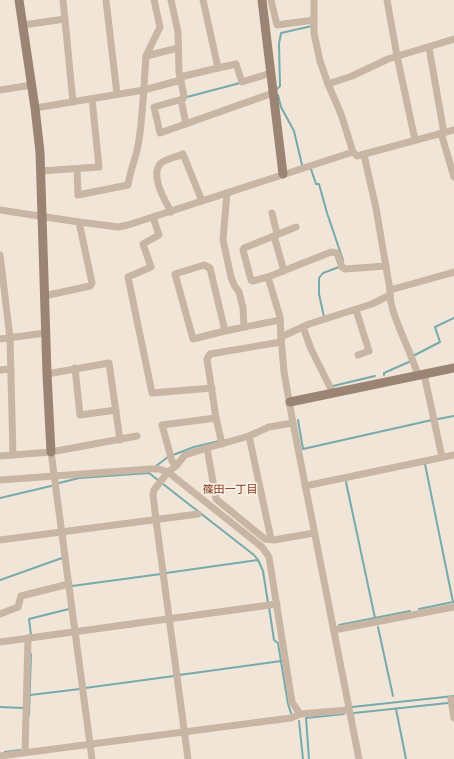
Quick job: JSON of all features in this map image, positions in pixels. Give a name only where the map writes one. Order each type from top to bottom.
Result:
[{"type":"street","points":[[19,0],[32,85],[40,152],[46,374],[51,452],[92,759]]},
{"type":"street","points":[[63,0],[73,102]]},
{"type":"street","points":[[106,0],[117,94]]},
{"type":"street","points":[[77,169],[78,195],[128,185],[129,174],[135,159],[139,140],[146,56],[160,27],[154,0]]},
{"type":"street","points":[[171,0],[178,32],[180,78],[184,96],[181,100],[186,124]]},
{"type":"street","points":[[203,0],[218,68]]},
{"type":"street","points":[[262,0],[283,174]]},
{"type":"street","points":[[270,0],[278,25],[314,20]]},
{"type":"street","points":[[314,0],[314,33],[319,54],[328,84],[341,114],[353,152],[357,156],[454,130]]},
{"type":"street","points":[[387,0],[415,140]]},
{"type":"street","points":[[23,25],[65,19]]},
{"type":"street","points":[[328,84],[352,76],[397,56],[429,48],[454,39]]},
{"type":"street","points":[[146,56],[178,48]]},
{"type":"street","points":[[429,48],[443,133],[454,177]]},
{"type":"street","points":[[35,108],[144,90],[180,78],[236,64],[242,82],[271,73]]},
{"type":"street","points":[[0,90],[32,85]]},
{"type":"street","points":[[181,100],[154,107],[160,133],[273,94]]},
{"type":"street","points":[[40,171],[99,167],[92,99]]},
{"type":"street","points":[[0,210],[118,227],[170,212],[353,152]]},
{"type":"street","points":[[170,212],[158,183],[157,170],[161,163],[183,154],[202,201]]},
{"type":"street","points":[[364,154],[394,311],[421,375],[442,457]]},
{"type":"street","points":[[227,193],[223,240],[231,277],[239,292],[244,327]]},
{"type":"street","points":[[272,213],[284,271]]},
{"type":"street","points":[[152,217],[159,235],[143,244],[151,267],[128,277],[152,393],[212,388]]},
{"type":"street","points":[[44,296],[90,286],[92,283],[79,222]]},
{"type":"street","points":[[296,227],[244,248],[243,250],[251,280],[253,281],[268,277],[334,252],[337,253],[342,268],[345,269],[386,266]]},
{"type":"street","points":[[0,254],[10,338],[13,455]]},
{"type":"street","points":[[225,331],[210,268],[204,265],[175,274],[193,339],[280,320]]},
{"type":"street","points":[[222,444],[216,418],[207,359],[210,354],[281,339],[303,327],[372,304],[390,292],[454,272]]},
{"type":"street","points":[[268,277],[280,320],[284,372],[293,424],[359,759]]},
{"type":"street","points":[[356,310],[369,351],[358,355]]},
{"type":"street","points":[[303,327],[311,349],[333,393]]},
{"type":"street","points":[[0,339],[45,333]]},
{"type":"street","points":[[46,374],[109,363],[120,440]]},
{"type":"street","points":[[75,368],[80,415],[116,410]]},
{"type":"street","points":[[290,402],[454,368]]},
{"type":"street","points":[[0,370],[11,369]]},
{"type":"street","points":[[176,466],[172,461],[162,425],[216,418]]},
{"type":"street","points":[[188,759],[156,520],[153,495],[154,490],[168,472],[176,466],[185,455],[249,436],[269,427],[293,424]]},
{"type":"street","points":[[0,456],[51,452],[137,436]]},
{"type":"street","points":[[249,436],[270,539]]},
{"type":"street","points":[[207,448],[216,499],[265,539],[314,533]]},
{"type":"street","points":[[305,486],[454,455]]},
{"type":"street","points":[[0,480],[150,469],[159,469],[168,472],[265,550],[269,557],[292,702],[300,714]]},
{"type":"street","points":[[0,540],[198,514]]},
{"type":"street","points":[[0,614],[18,607],[20,605],[19,598],[21,596],[69,584]]},
{"type":"street","points":[[0,642],[277,604]]},
{"type":"street","points":[[334,630],[454,607]]},
{"type":"street","points":[[25,752],[28,638]]},
{"type":"street","points":[[450,699],[454,718]]},
{"type":"street","points":[[0,756],[291,718],[300,714],[350,710]]},
{"type":"waterway","points":[[277,89],[280,86],[279,44],[281,33],[312,26]]},
{"type":"waterway","points":[[187,97],[240,83]]},
{"type":"waterway","points":[[278,95],[281,107],[294,131],[302,165]]},
{"type":"waterway","points":[[311,169],[316,184],[319,184],[343,260]]},
{"type":"waterway","points":[[324,317],[319,294],[319,278],[323,273],[339,267]]},
{"type":"waterway","points":[[413,356],[440,342],[435,327],[454,318]]},
{"type":"waterway","points":[[384,375],[384,373],[411,361]]},
{"type":"waterway","points":[[333,386],[375,376]]},
{"type":"waterway","points":[[438,419],[454,416]]},
{"type":"waterway","points":[[298,420],[303,449],[432,420]]},
{"type":"waterway","points":[[173,455],[194,447],[219,441]]},
{"type":"waterway","points":[[156,466],[168,457]]},
{"type":"waterway","points":[[425,464],[453,602]]},
{"type":"waterway","points":[[59,483],[79,478],[149,473],[159,481]]},
{"type":"waterway","points":[[346,482],[375,618]]},
{"type":"waterway","points":[[163,484],[254,555],[258,560]]},
{"type":"waterway","points":[[0,498],[51,486]]},
{"type":"waterway","points":[[0,580],[62,559]]},
{"type":"waterway","points":[[166,573],[258,560],[263,571],[268,603]]},
{"type":"waterway","points":[[72,586],[161,574]]},
{"type":"waterway","points":[[419,609],[453,602]]},
{"type":"waterway","points":[[31,635],[29,619],[69,609],[69,607]]},
{"type":"waterway","points":[[269,607],[274,640],[278,643],[288,704],[291,713]]},
{"type":"waterway","points":[[339,625],[410,611]]},
{"type":"waterway","points":[[378,627],[393,696]]},
{"type":"waterway","points":[[29,715],[31,654]]},
{"type":"waterway","points":[[179,675],[281,661]]},
{"type":"waterway","points":[[85,688],[174,676]]},
{"type":"waterway","points":[[30,695],[80,689]]},
{"type":"waterway","points":[[352,707],[454,696]]},
{"type":"waterway","points":[[354,713],[448,703]]},
{"type":"waterway","points":[[0,707],[23,708]]},
{"type":"waterway","points":[[396,709],[406,759]]},
{"type":"waterway","points":[[309,759],[306,718],[344,714]]},
{"type":"waterway","points":[[299,721],[303,759]]},
{"type":"waterway","points":[[5,752],[20,750]]},
{"type":"district","name":"篠田一丁目","points":[[230,489]]}]
